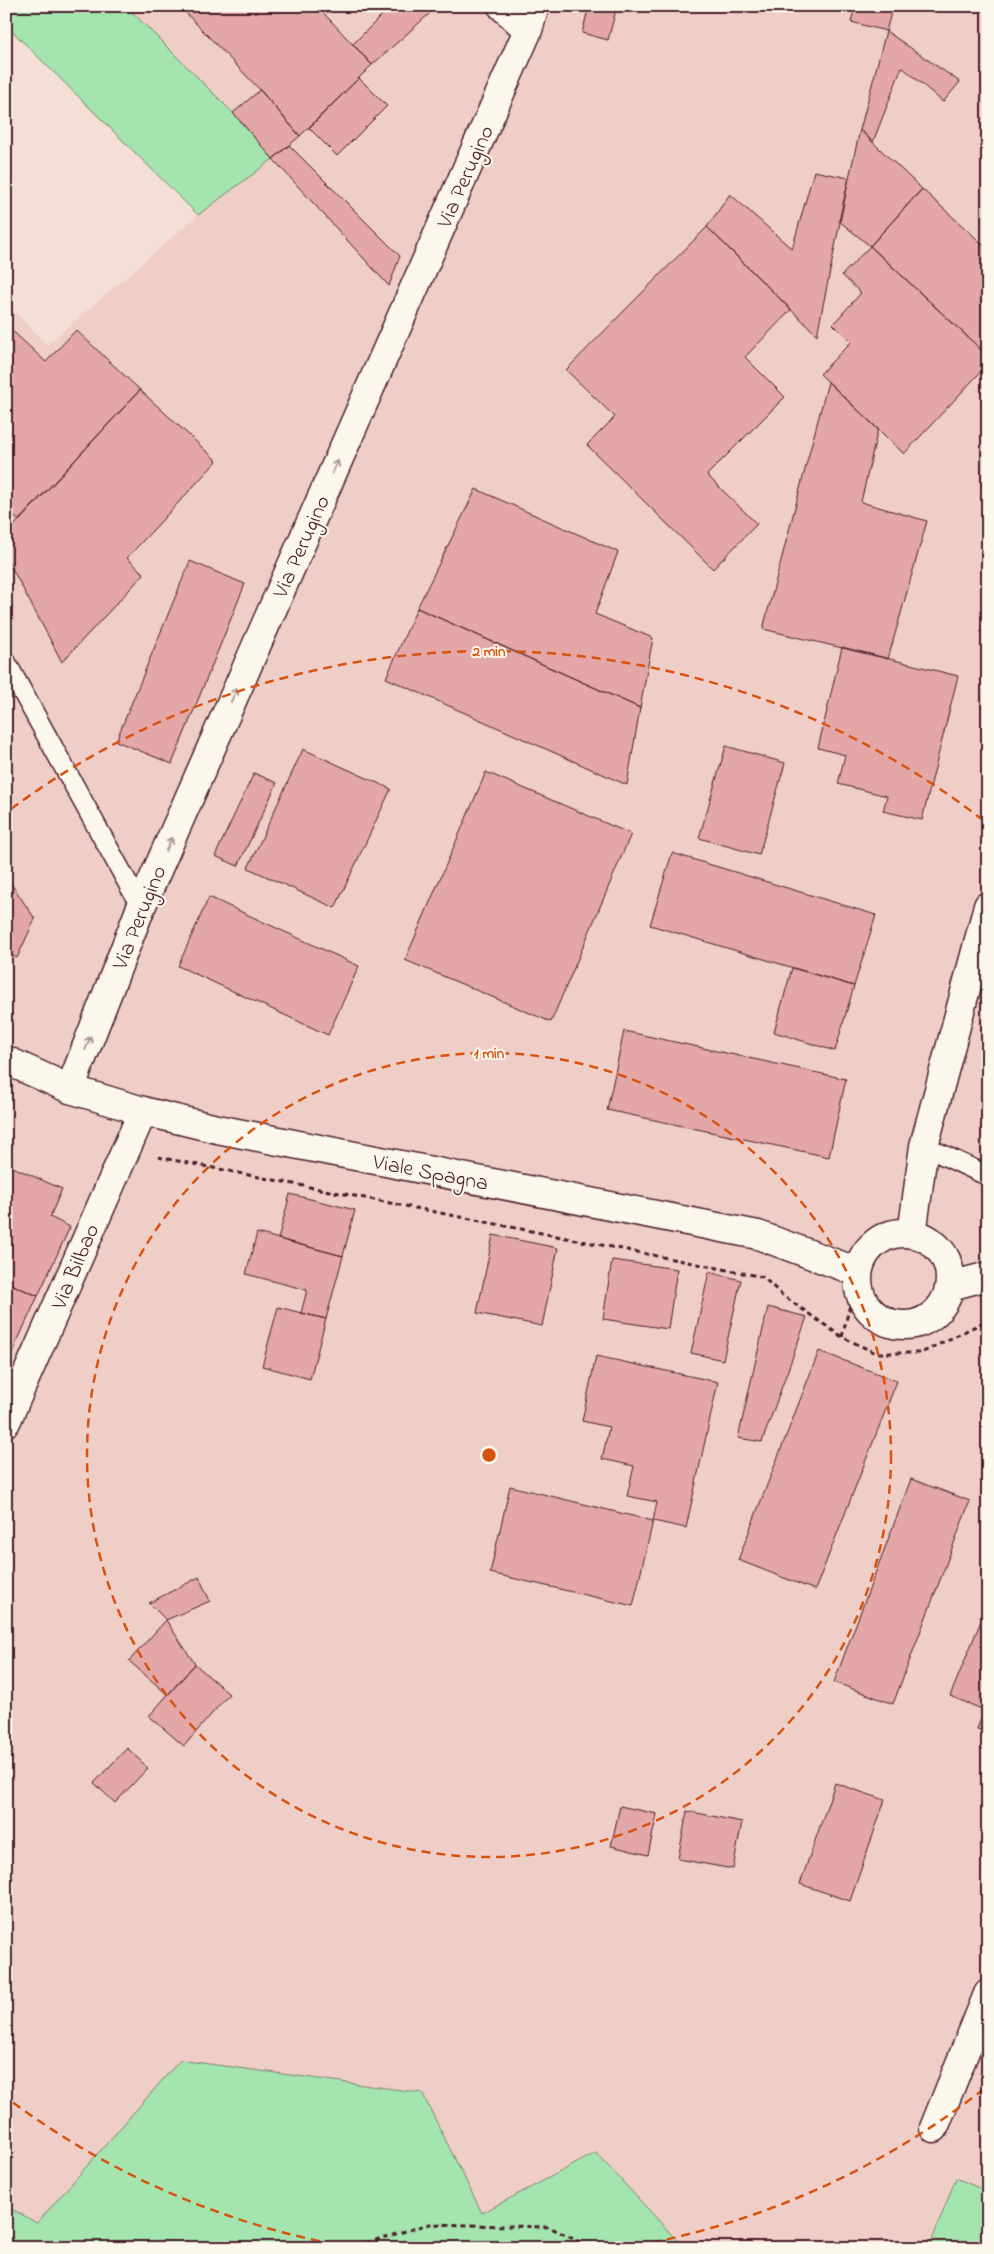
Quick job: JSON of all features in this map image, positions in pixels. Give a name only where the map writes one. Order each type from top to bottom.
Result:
[{"type":"street","points":[[502,6],[532,18]]},
{"type":"street","name":"Via Perugino","points":[[70,1089],[141,907],[532,18]]},
{"type":"street","points":[[912,1234],[924,1146],[988,906]]},
{"type":"street","name":"Viale Spagna","points":[[6,1060],[70,1089],[143,1111],[227,1131],[758,1235],[858,1272]]},
{"type":"street","name":"Via Bilbao","points":[[6,1422],[143,1111]]},
{"type":"street","points":[[897,1234],[912,1234],[925,1239],[941,1252],[949,1272],[950,1286],[946,1300],[937,1312],[925,1320],[911,1325],[897,1325],[877,1316],[863,1300],[858,1286],[858,1272],[863,1258],[872,1246],[884,1238],[897,1234]]},
{"type":"street","points":[[950,1286],[988,1276]]},
{"type":"street","points":[[934,2128],[988,1994]]},
{"type":"lane","points":[[6,662],[141,907]]},
{"type":"lane","points":[[924,1146],[988,1176]]},
{"type":"path","points":[[122,1155],[161,1157],[763,1277],[782,1295],[842,1337],[876,1354],[921,1353],[988,1320]]},
{"type":"path","points":[[349,2248],[429,2224],[549,2227],[592,2248]]},
{"type":"shaded area","points":[[126,6],[988,6],[988,2192],[955,2178],[929,2248],[684,2248],[595,2153],[482,2214],[422,2093],[180,2060],[37,2223],[6,2206],[6,303],[47,345],[198,215],[273,159],[233,113]]},
{"type":"green space","points":[[6,6],[126,6],[233,113],[273,159],[198,215],[6,25]]},
{"type":"green space","points":[[180,2060],[422,2093],[482,2213],[596,2153],[684,2248],[6,2248],[6,2206],[37,2223]]},
{"type":"green space","points":[[956,2178],[988,2192],[988,2248],[929,2248]]},
{"type":"building","points":[[179,6],[317,6],[372,65],[300,136],[260,90]]},
{"type":"building","points":[[391,6],[438,6],[372,65],[353,44]]},
{"type":"building","points":[[589,6],[617,6],[608,40],[582,33]]},
{"type":"building","points":[[855,6],[893,6],[886,31],[851,22]]},
{"type":"building","points":[[886,31],[960,82],[943,102],[902,67],[873,142],[860,130]]},
{"type":"building","points":[[359,78],[387,106],[337,156],[309,128]]},
{"type":"building","points":[[260,90],[300,136],[273,159],[233,113]]},
{"type":"building","points":[[860,130],[922,189],[870,246],[839,221]]},
{"type":"building","points":[[289,145],[400,256],[389,286],[273,159]]},
{"type":"building","points":[[814,171],[849,178],[817,335],[707,227],[730,194],[792,249]]},
{"type":"building","points":[[922,189],[988,249],[988,356],[870,246]]},
{"type":"building","points":[[707,227],[791,310],[745,357],[785,397],[707,475],[757,524],[713,569],[587,445],[615,417],[566,370]]},
{"type":"building","points":[[870,246],[988,356],[988,364],[904,454],[820,374],[851,342],[833,324],[861,293],[842,275]]},
{"type":"building","points":[[6,325],[46,362],[76,330],[140,390],[19,521],[6,509]]},
{"type":"building","points":[[828,382],[878,429],[861,502],[927,521],[888,659],[763,629]]},
{"type":"building","points":[[140,390],[217,461],[127,558],[144,574],[62,662],[6,557],[6,534]]},
{"type":"building","points":[[476,489],[618,552],[595,614],[653,638],[640,708],[417,608]]},
{"type":"building","points":[[190,561],[245,584],[172,764],[116,741]]},
{"type":"building","points":[[417,608],[640,708],[627,785],[386,678]]},
{"type":"building","points":[[842,647],[958,676],[922,820],[883,811],[887,796],[838,784],[845,755],[818,748]]},
{"type":"building","points":[[726,746],[785,763],[759,855],[699,838]]},
{"type":"building","points":[[303,749],[391,789],[335,908],[248,868]]},
{"type":"building","points":[[486,772],[631,834],[551,1022],[405,960]]},
{"type":"building","points":[[254,773],[277,783],[238,866],[215,856]]},
{"type":"building","points":[[672,853],[876,915],[854,986],[650,925]]},
{"type":"building","points":[[6,876],[35,919],[17,958],[6,953]]},
{"type":"building","points":[[209,897],[359,966],[328,1035],[178,966]]},
{"type":"building","points":[[792,968],[854,986],[835,1051],[774,1032]]},
{"type":"building","points":[[624,1031],[846,1079],[829,1157],[607,1110]]},
{"type":"building","points":[[6,1164],[62,1189],[50,1217],[70,1227],[38,1296],[6,1282]]},
{"type":"building","points":[[290,1194],[355,1210],[343,1256],[278,1239]]},
{"type":"building","points":[[257,1233],[343,1256],[326,1319],[301,1313],[307,1290],[246,1274]]},
{"type":"building","points":[[493,1235],[558,1248],[542,1326],[477,1313]]},
{"type":"building","points":[[612,1260],[677,1269],[668,1329],[603,1319]]},
{"type":"building","points":[[709,1272],[741,1280],[723,1360],[691,1353]]},
{"type":"building","points":[[6,1282],[38,1296],[6,1366]]},
{"type":"building","points":[[278,1307],[326,1319],[310,1379],[262,1366]]},
{"type":"building","points":[[768,1307],[807,1317],[762,1442],[738,1438]]},
{"type":"building","points":[[819,1351],[897,1381],[815,1590],[738,1560]]},
{"type":"building","points":[[596,1356],[718,1382],[686,1528],[653,1521],[657,1502],[627,1496],[634,1466],[602,1459],[609,1427],[582,1421]]},
{"type":"building","points":[[911,1479],[970,1501],[893,1704],[834,1682]]},
{"type":"building","points":[[510,1486],[653,1521],[633,1606],[490,1573]]},
{"type":"building","points":[[199,1577],[210,1601],[166,1620],[149,1603]]},
{"type":"building","points":[[166,1620],[195,1664],[168,1695],[129,1661]]},
{"type":"building","points":[[981,1621],[988,1624],[988,1733],[977,1729],[984,1710],[950,1696]]},
{"type":"building","points":[[195,1664],[229,1694],[184,1746],[149,1716]]},
{"type":"building","points":[[127,1748],[148,1768],[115,1803],[94,1783]]},
{"type":"building","points":[[835,1783],[885,1800],[850,1901],[800,1884]]},
{"type":"building","points":[[620,1806],[657,1814],[648,1855],[611,1846]]},
{"type":"building","points":[[687,1811],[742,1822],[733,1869],[678,1859]]}]
